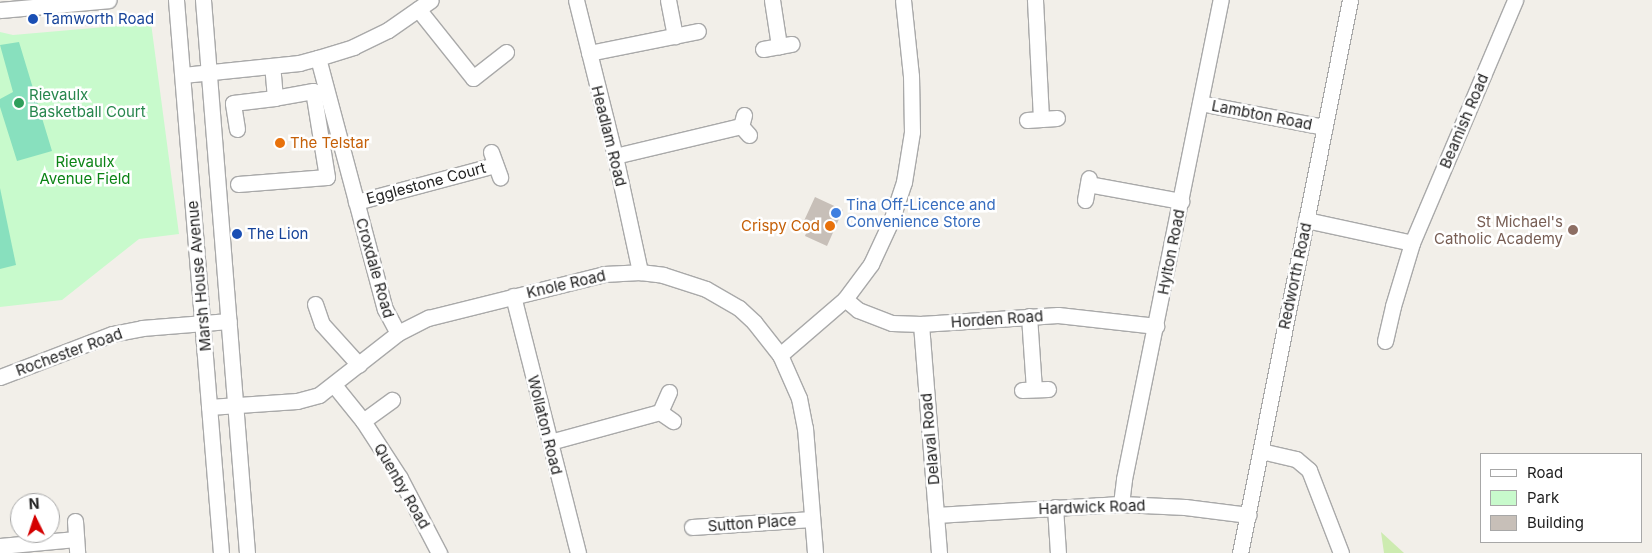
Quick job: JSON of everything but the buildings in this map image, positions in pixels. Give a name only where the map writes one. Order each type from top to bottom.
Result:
[{"type":"street","points":[[0,10],[54,2],[109,0]]},
{"type":"street","name":"Marsh House Avenue","points":[[176,0],[221,553]]},
{"type":"street","name":"Marsh House Avenue","points":[[203,0],[247,553]]},
{"type":"street","name":"Headlam Road","points":[[576,0],[615,156],[640,272]]},
{"type":"street","points":[[668,0],[676,36]]},
{"type":"street","points":[[763,49],[785,45],[772,0]]},
{"type":"street","points":[[780,355],[845,299],[871,264],[882,242],[898,198],[908,160],[913,104],[903,0]]},
{"type":"street","points":[[1035,0],[1034,119],[1057,118]]},
{"type":"street","name":"Hylton Road","points":[[1122,504],[1124,479],[1221,0]]},
{"type":"street","name":"Redworth Road","points":[[1240,553],[1350,0]]},
{"type":"street","name":"Beamish Road","points":[[1385,345],[1393,306],[1412,242],[1515,0]]},
{"type":"street","points":[[183,75],[272,66],[318,58],[353,47],[388,30],[424,4],[473,78],[506,52]]},
{"type":"street","points":[[589,53],[698,32]]},
{"type":"street","name":"Croxdale Road","points":[[318,58],[385,309],[398,333]]},
{"type":"street","points":[[272,66],[275,98]]},
{"type":"street","points":[[237,129],[233,104],[313,91],[327,177],[238,184]]},
{"type":"street","name":"Lambton Road","points":[[1200,103],[1325,127]]},
{"type":"street","points":[[615,156],[744,126]]},
{"type":"street","name":"Egglestone Court","points":[[356,202],[495,165]]},
{"type":"street","points":[[1085,200],[1089,181],[1181,201]]},
{"type":"street","points":[[1306,220],[1412,242]]},
{"type":"street","name":"Knole Road","points":[[209,407],[297,401],[319,395],[398,333],[428,318],[604,274],[640,272],[664,275],[684,281],[723,298],[739,308],[754,322],[780,355],[799,398],[805,428],[815,553]]},
{"type":"street","name":"Wollaton Road","points":[[513,296],[578,553]]},
{"type":"street","name":"Horden Road","points":[[845,299],[858,310],[892,323],[921,324],[1029,316],[1085,316],[1156,326]]},
{"type":"street","points":[[315,304],[322,324],[359,365]]},
{"type":"street","points":[[1029,316],[1035,389]]},
{"type":"street","name":"Rochester Road","points":[[0,377],[112,334],[142,328],[229,321]]},
{"type":"street","name":"Delaval Road","points":[[921,324],[939,553]]},
{"type":"street","name":"Quenby Road","points":[[334,385],[363,421],[400,478],[439,553]]},
{"type":"street","points":[[550,442],[666,416],[669,392]]},
{"type":"street","points":[[363,421],[392,400]]},
{"type":"street","points":[[1260,450],[1296,458],[1308,470],[1341,553]]},
{"type":"street","name":"Hardwick Road","points":[[936,514],[1122,504],[1185,507],[1248,515]]},
{"type":"street","points":[[1055,507],[1058,553]]},
{"type":"street","name":"Sutton Place","points":[[692,527],[812,519]]},
{"type":"street","points":[[0,546],[77,546],[75,521]]},
{"type":"green space","name":"Rievaulx Avenue Field","points":[[151,23],[179,234],[139,239],[62,300],[0,307],[0,32],[13,35]]},
{"type":"green space","name":"Rievaulx Basketball Court","points":[[19,42],[52,151],[17,161],[0,107],[0,99],[13,92],[0,45]]},
{"type":"green space","points":[[0,188],[16,265],[0,269]]},
{"type":"green space","points":[[1381,532],[1404,553],[1384,553]]},
{"type":"place","name":"Tamworth Road","points":[[33,19]]},
{"type":"place","name":"Rievaulx Basketball Court","points":[[19,103]]},
{"type":"place","name":"The Telstar","points":[[280,143]]},
{"type":"place","name":"Tina Off-Licence and Convenience Store","points":[[836,213]]},
{"type":"place","name":"Crispy Cod","points":[[830,226]]},
{"type":"place","name":"St Michael's Catholic Academy","points":[[1573,230]]},
{"type":"place","name":"The Lion","points":[[237,234]]}]
